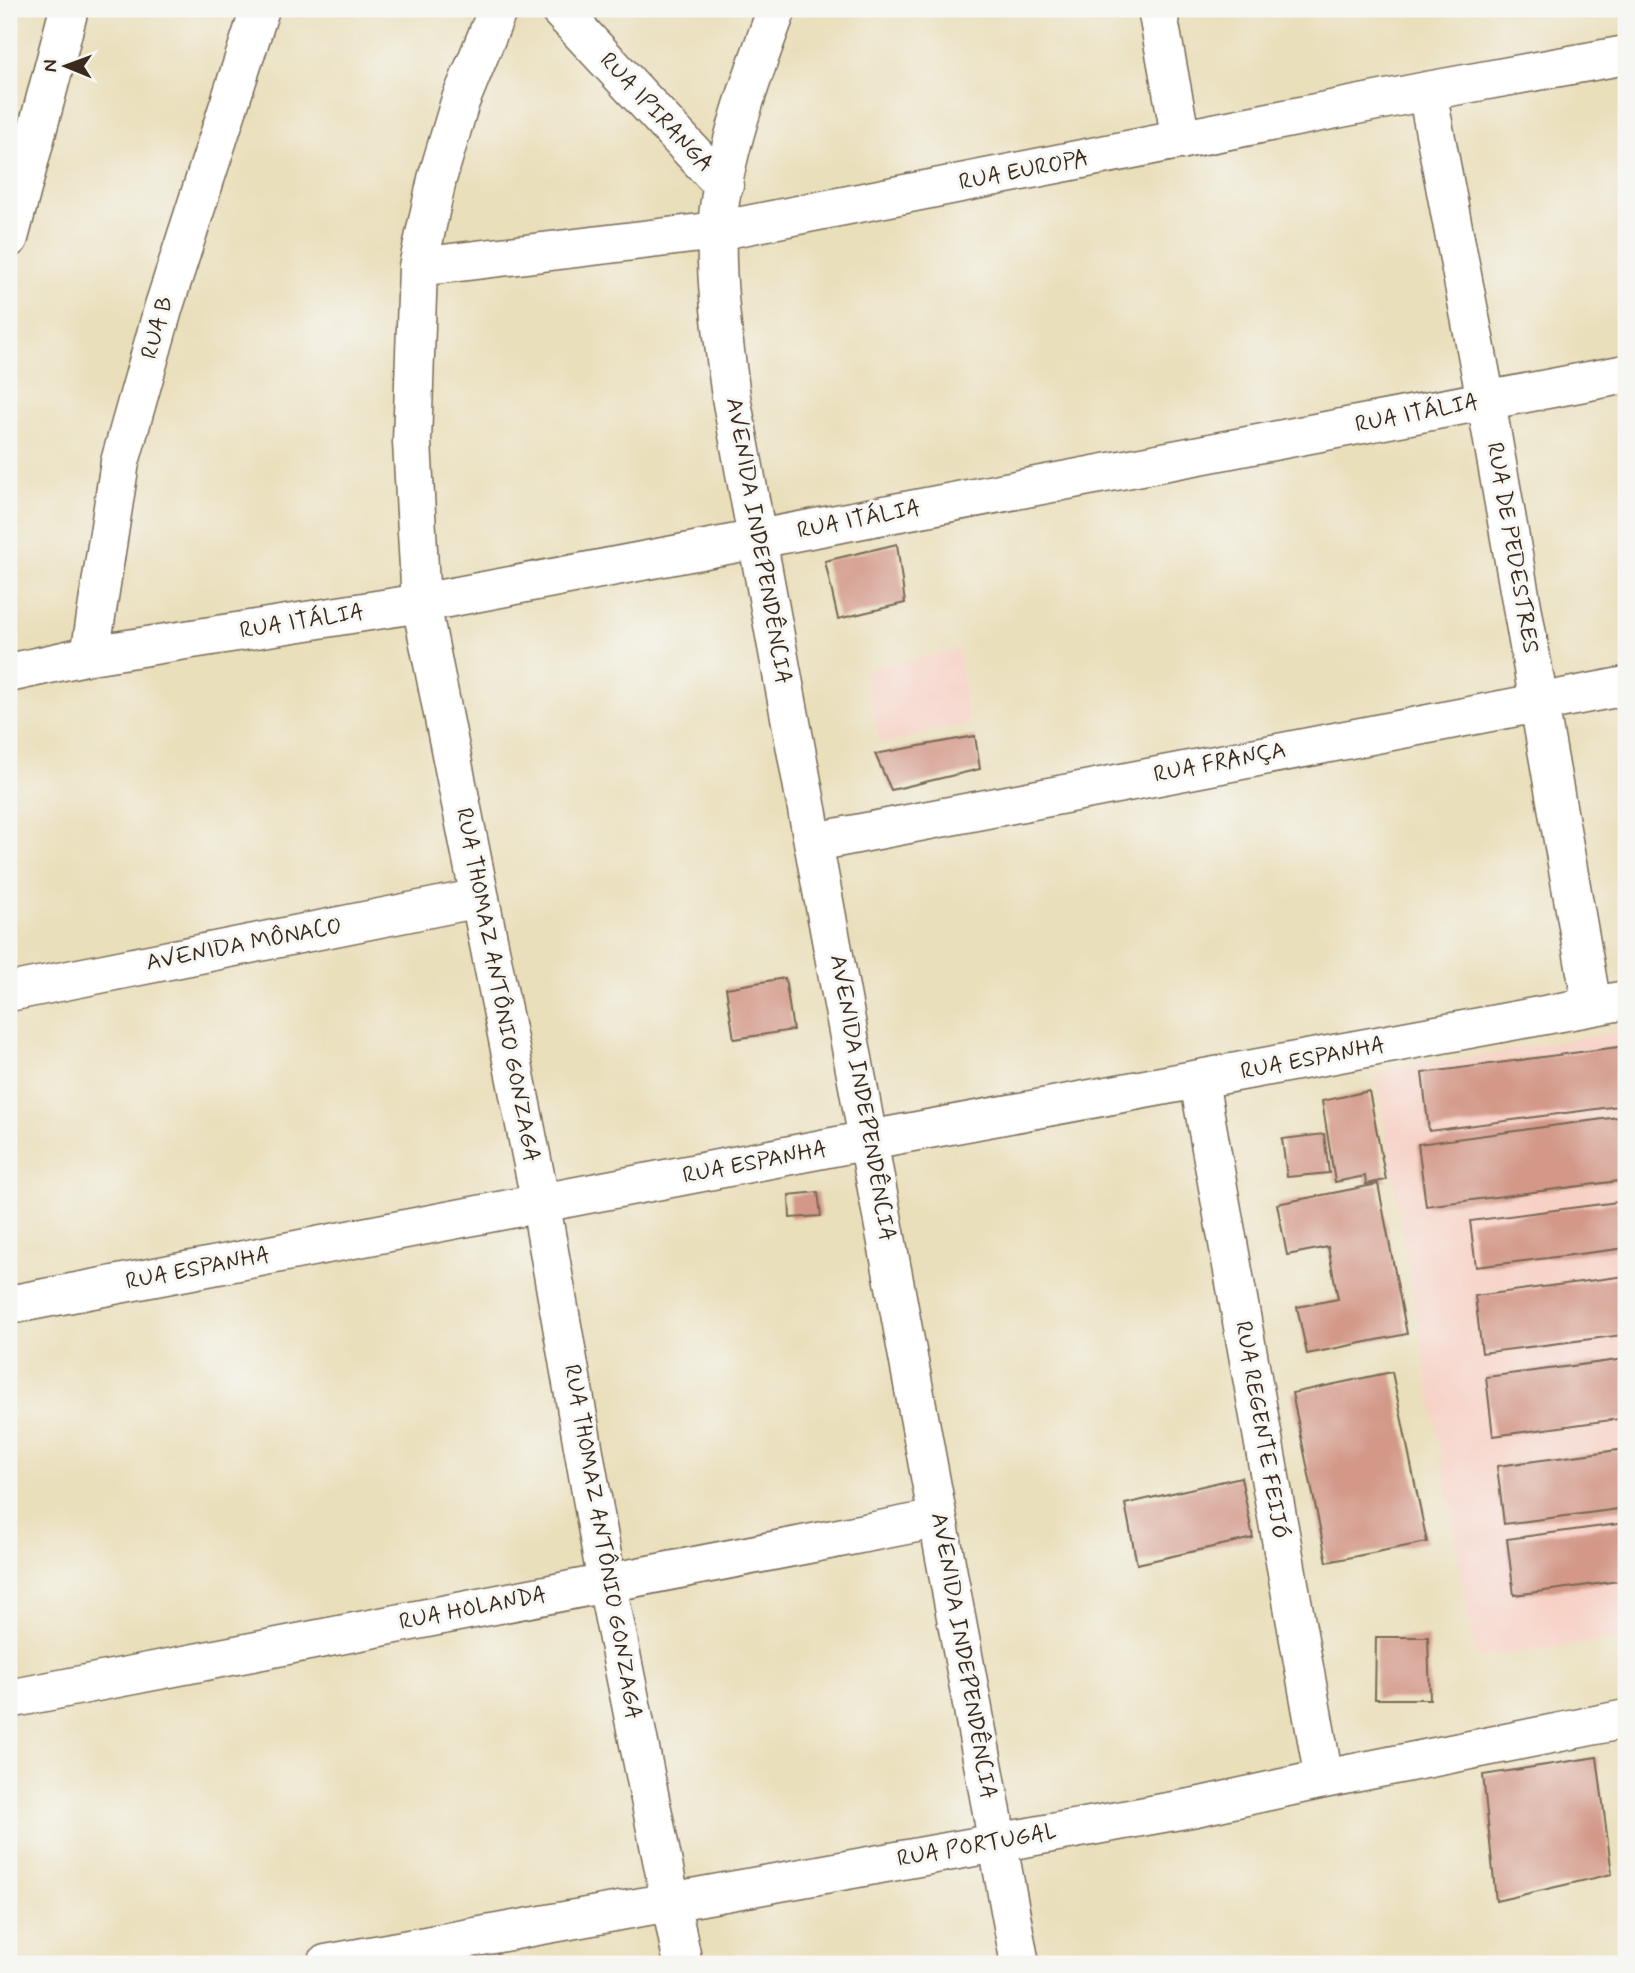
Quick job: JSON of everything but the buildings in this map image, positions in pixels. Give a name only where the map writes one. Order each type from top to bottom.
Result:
[{"type":"street","points":[[9,238],[69,9]]},
{"type":"street","name":"RUA B","points":[[90,655],[120,462],[164,306],[260,9]]},
{"type":"street","name":"RUA THOMAZ ANTÔNIO GONZAGA","points":[[498,9],[460,102],[437,179],[418,267],[412,442],[421,603],[541,1205],[607,1584],[683,1964]]},
{"type":"street","name":"RUA IPIRANGA","points":[[559,9],[724,186]]},
{"type":"street","name":"AVENIDA INDEPENDÊNCIA","points":[[777,9],[750,81],[724,186],[717,231],[721,317],[731,397],[1020,1964]]},
{"type":"street","points":[[1157,9],[1181,140]]},
{"type":"street","name":"RUA EUROPA","points":[[418,267],[717,231],[1427,91],[1626,55]]},
{"type":"street","name":"RUA DE PEDESTRES","points":[[1427,91],[1540,702],[1609,1003]]},
{"type":"street","name":"RUA ITÁLIA","points":[[9,673],[90,655],[421,603],[1626,374]]},
{"type":"street","name":"RUA FRANÇA","points":[[815,842],[1626,686]]},
{"type":"street","name":"AVENIDA MÔNACO","points":[[9,992],[480,898]]},
{"type":"street","name":"RUA ESPANHA","points":[[9,1305],[869,1140],[1609,1003]]},
{"type":"street","name":"RUA REGENTE FEIJÓ","points":[[1199,1081],[1324,1779]]},
{"type":"street","name":"RUA HOLANDA","points":[[9,1699],[937,1519]]},
{"type":"street","name":"RUA PORTUGAL","points":[[327,1964],[1196,1808],[1324,1779],[1626,1719]]},
{"type":"shaded area","points":[[958,650],[968,724],[880,744],[864,669]]},
{"type":"shaded area","points":[[1626,1030],[1626,1638],[1476,1658],[1375,1073]]}]
